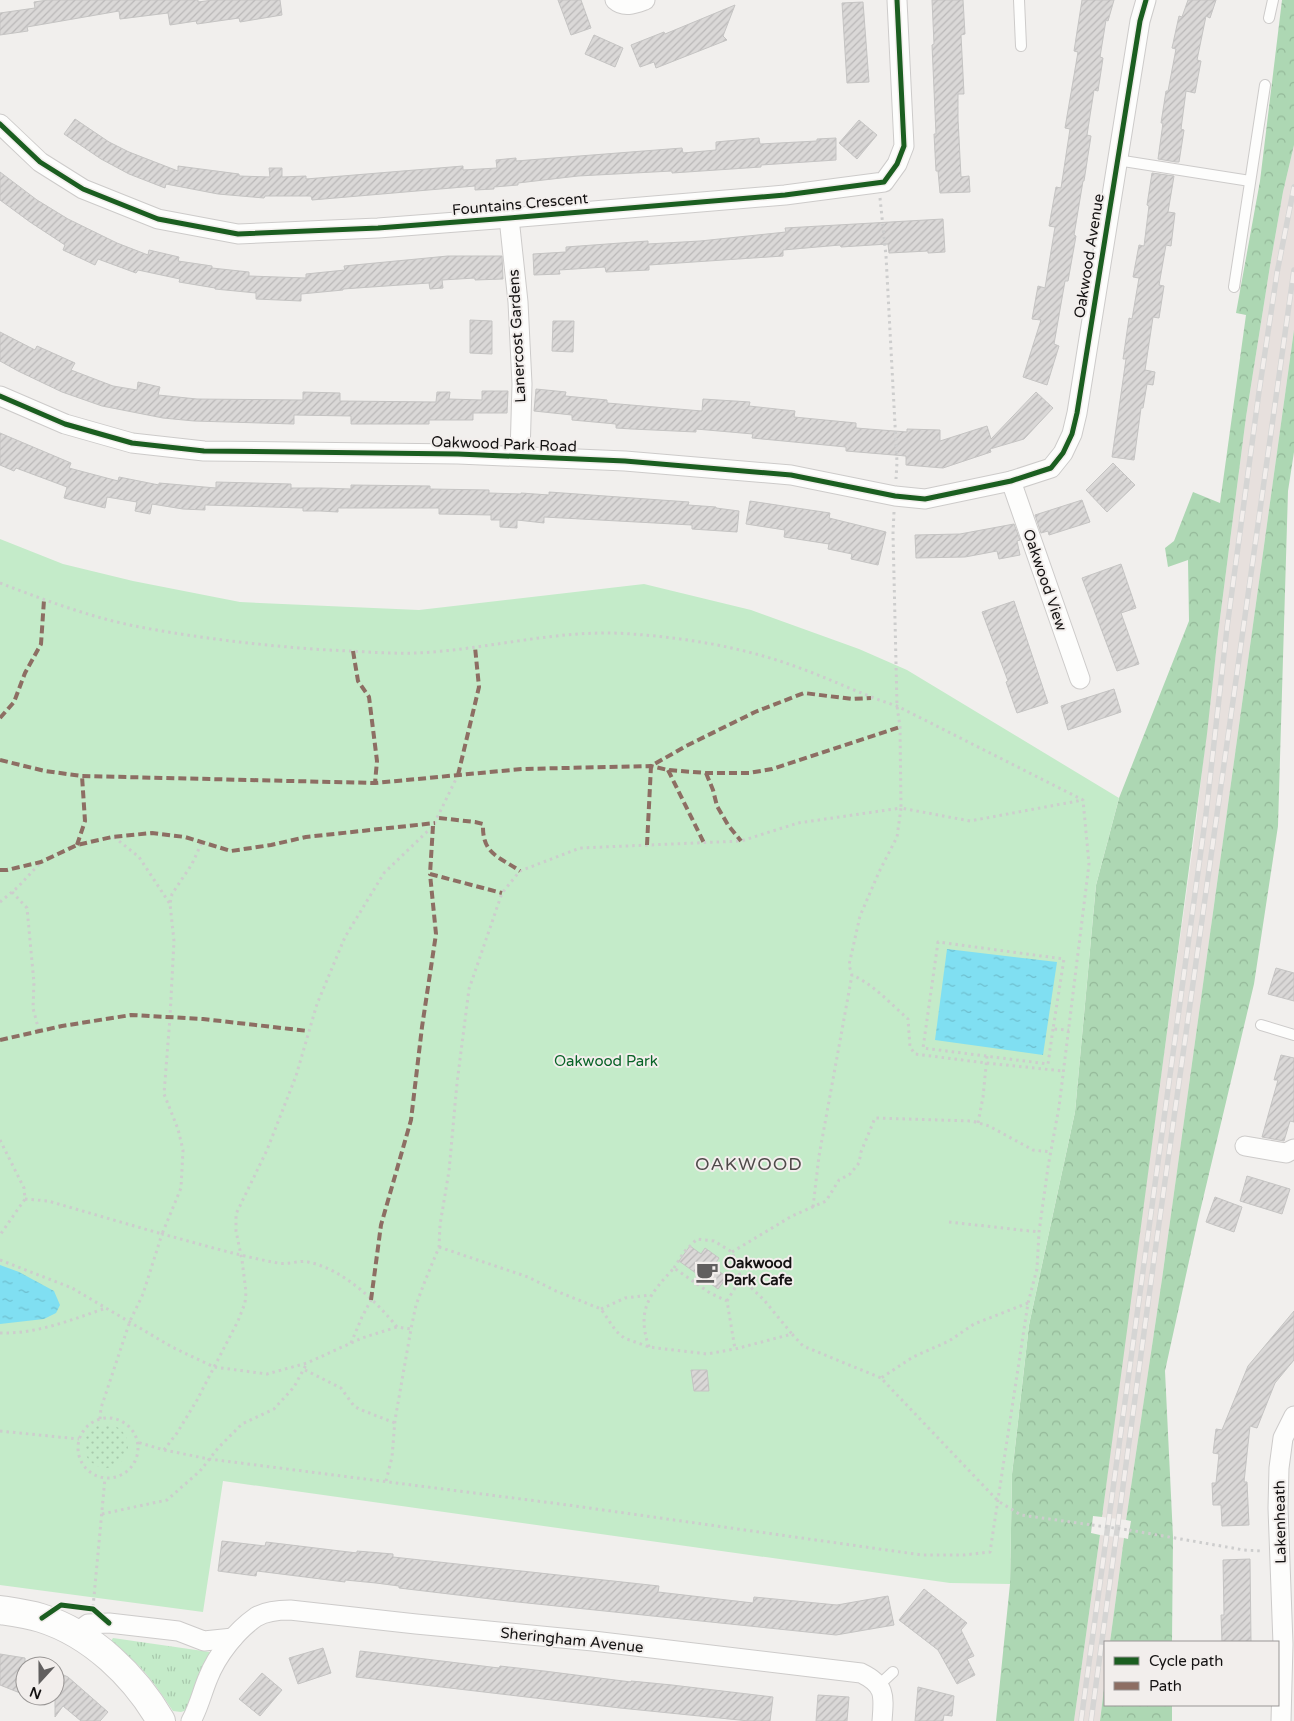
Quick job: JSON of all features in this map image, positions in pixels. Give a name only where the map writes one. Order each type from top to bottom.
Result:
[{"type":"street","points":[[615,0],[620,4],[631,5],[645,0]]},
{"type":"street","points":[[878,183],[884,182],[897,164],[904,146],[897,0]]},
{"type":"street","name":"Oakwood Avenue","points":[[1011,481],[1051,468],[1063,453],[1072,434],[1083,384],[1117,160],[1140,21],[1146,0]]},
{"type":"street","name":"Fountains Crescent","points":[[0,124],[40,162],[84,190],[158,219],[238,234],[378,228],[509,218],[784,195],[878,183]]},
{"type":"street","name":"Lanercost Gardens","points":[[509,218],[522,384],[520,455]]},
{"type":"street","name":"Oakwood Park Road","points":[[0,396],[65,424],[132,443],[186,449],[233,452],[520,455],[625,461],[790,475],[895,496],[925,499],[1011,481]]},
{"type":"street","name":"Oakwood View","points":[[1011,481],[1080,679]]},
{"type":"street","points":[[1244,1146],[1286,1153],[1294,1149]]},
{"type":"street","name":"Lakenheath","points":[[1281,1721],[1287,1551],[1278,1508],[1279,1468],[1283,1438],[1294,1416]]},
{"type":"street","points":[[0,1610],[42,1618],[80,1621],[88,1624],[109,1623],[178,1631],[204,1641],[233,1638]]},
{"type":"street","name":"Sheringham Avenue","points":[[191,1721],[197,1710],[210,1672],[233,1638],[256,1617],[272,1611],[290,1610],[861,1673],[879,1685]]},
{"type":"street","points":[[80,1621],[98,1648],[138,1688],[161,1721]]},
{"type":"street","points":[[879,1685],[883,1695],[882,1721]]},
{"type":"lane","points":[[1018,0],[1021,46]]},
{"type":"lane","points":[[1269,18],[1273,0]]},
{"type":"lane","points":[[1234,287],[1265,85]]},
{"type":"lane","points":[[1117,160],[1250,181]]},
{"type":"lane","points":[[1261,1025],[1294,1035]]},
{"type":"lane","points":[[879,1685],[893,1672]]},
{"type":"path","points":[[813,1207],[819,1156],[852,975],[848,965],[860,916],[897,837],[901,808],[893,533],[897,462],[886,256],[878,183]]},
{"type":"path","points":[[0,582],[44,600],[144,628],[220,641],[278,647],[413,653],[591,633],[629,633],[672,637],[733,648],[792,665],[844,685],[871,698],[897,706],[1084,800]]},
{"type":"path","points":[[164,1450],[197,1400],[238,1321],[245,1303],[246,1292],[236,1231],[236,1214],[267,1150],[296,1076],[317,1004],[345,937],[384,873],[434,826],[458,775]]},
{"type":"path","points":[[386,1481],[392,1456],[395,1423],[411,1329],[422,1289],[439,1247],[440,1225],[450,1171],[457,1083],[469,989],[502,893],[520,870],[580,848],[741,841],[798,823],[901,808],[970,821],[1084,800]]},
{"type":"path","points":[[137,1442],[164,1450],[209,1459],[568,1505],[922,1555],[964,1555],[990,1552],[1028,1303],[1037,1269],[1039,1232],[1069,1030],[1089,864],[1084,800]]},
{"type":"path","points":[[114,836],[139,857],[170,904]]},
{"type":"path","points":[[100,1419],[101,1408],[130,1321],[143,1294],[162,1234],[181,1188],[183,1150],[178,1129],[164,1094],[174,941],[170,904],[172,894],[192,864],[202,842]]},
{"type":"path","points":[[0,902],[42,862]]},
{"type":"path","points":[[12,892],[27,908],[34,982],[33,1008],[39,1031]]},
{"type":"path","points":[[938,942],[1064,959],[1053,1029],[1048,1064],[923,1048],[938,942]]},
{"type":"path","points":[[852,975],[872,988],[908,1019],[910,1047],[915,1054],[1062,1071]]},
{"type":"path","points":[[1053,1029],[1069,1030]]},
{"type":"path","points":[[978,1123],[987,1056]]},
{"type":"path","points":[[732,1252],[769,1229],[826,1201],[839,1180],[850,1174],[859,1163],[861,1152],[875,1118],[972,1121],[989,1126],[1033,1150],[1051,1152]]},
{"type":"path","points":[[0,1140],[24,1188],[24,1199],[0,1235]]},
{"type":"path","points":[[24,1199],[48,1202],[280,1264],[306,1262],[323,1266],[355,1285],[382,1309],[397,1327]]},
{"type":"path","points":[[949,1222],[1039,1232]]},
{"type":"path","points":[[649,1347],[645,1336],[645,1320],[646,1306],[651,1295],[674,1268],[684,1252],[697,1239],[714,1241],[732,1252],[742,1278],[764,1300],[803,1346],[881,1378],[998,1501],[1021,1515],[1129,1530],[1244,1550],[1287,1551]]},
{"type":"path","points":[[439,1247],[528,1277],[556,1292],[601,1310],[616,1331],[624,1338],[649,1347],[707,1354],[735,1349],[792,1334]]},
{"type":"path","points":[[0,1260],[72,1288],[172,1347],[214,1367],[267,1374],[307,1364],[362,1338],[397,1327],[411,1329]]},
{"type":"path","points":[[674,1268],[710,1293],[727,1301]]},
{"type":"path","points":[[735,1349],[727,1301],[742,1278]]},
{"type":"path","points":[[601,1310],[625,1298],[651,1295]]},
{"type":"path","points":[[350,1343],[364,1311],[372,1300]]},
{"type":"path","points":[[881,1378],[913,1357],[949,1342],[974,1324],[1028,1303]]},
{"type":"path","points":[[0,1333],[39,1329],[81,1318],[106,1308]]},
{"type":"path","points":[[102,1514],[166,1500],[200,1471],[242,1424],[274,1409],[287,1396],[307,1364]]},
{"type":"path","points":[[304,1370],[341,1388],[354,1406],[359,1409],[395,1423]]},
{"type":"path","points":[[100,1419],[120,1420],[128,1425],[134,1433],[138,1451],[130,1468],[122,1474],[105,1478],[94,1474],[86,1468],[80,1459],[79,1439],[91,1423],[100,1419]]},
{"type":"path","points":[[0,1432],[79,1439]]},
{"type":"path","points":[[80,1621],[92,1609],[105,1478]]},
{"type":"path","points":[[92,1609],[109,1623]]},
{"type":"shaded area","points":[[1294,145],[1294,330],[1162,1279],[1126,1520],[1102,1517],[1128,1314],[1195,831],[1246,417],[1283,192]]},
{"type":"shaded area","points":[[1100,1535],[1124,1538],[1110,1641],[1104,1641],[1104,1688],[1100,1721],[1074,1721]]},
{"type":"green space","points":[[1282,0],[1294,0],[1294,145],[1283,192],[1246,417],[1207,734],[1102,1517],[1093,1516],[1091,1533],[1100,1535],[1074,1721],[996,1721],[1010,1584],[1012,1474],[1029,1325],[1075,1112],[1096,885],[1119,798],[1189,621],[1188,560],[1168,567],[1165,548],[1174,541],[1193,492],[1220,503],[1246,315],[1236,313],[1260,181]]},
{"type":"green space","points":[[1294,330],[1294,452],[1288,491],[1278,826],[1254,984],[1198,1220],[1165,1371],[1173,1537],[1172,1641],[1110,1641],[1124,1538],[1128,1539],[1131,1521],[1126,1520],[1162,1279]]},
{"type":"green space","name":"Oakwood Park","points":[[0,539],[63,564],[133,581],[240,602],[419,610],[644,584],[751,610],[859,649],[907,670],[1119,798],[1096,885],[1075,1112],[1029,1325],[1012,1474],[1010,1584],[950,1583],[223,1481],[203,1612],[0,1585]]},
{"type":"green space","points":[[106,1424],[118,1428],[124,1434],[128,1446],[124,1458],[118,1464],[106,1468],[94,1464],[88,1458],[84,1446],[88,1434],[94,1428]]},
{"type":"green space","points":[[113,1638],[210,1652],[187,1710],[181,1712],[173,1711],[145,1672],[111,1641]]},
{"type":"green space","points":[[1104,1688],[1104,1706],[1172,1706],[1172,1721],[1100,1721]]},
{"type":"water","points":[[947,949],[1057,962],[1043,1055],[935,1040]]},
{"type":"water","points":[[0,1265],[19,1272],[54,1291],[60,1305],[56,1313],[44,1319],[0,1324]]},
{"type":"building","points":[[48,0],[198,0],[198,2],[213,0],[280,0],[282,15],[240,22],[239,18],[197,24],[196,21],[170,25],[168,13],[120,19],[119,11],[27,27],[28,31],[0,35],[0,13],[35,8],[34,2]]},
{"type":"building","points":[[558,0],[581,0],[591,28],[571,35]]},
{"type":"building","points":[[932,0],[963,0],[965,34],[961,35],[964,94],[958,94],[958,119],[961,177],[969,176],[970,192],[940,193],[938,171],[936,171],[934,134],[936,134]]},
{"type":"building","points":[[1082,0],[1114,0],[1108,21],[1106,20],[1100,57],[1103,58],[1098,91],[1094,90],[1087,135],[1091,136],[1074,235],[1076,236],[1068,281],[1065,281],[1054,344],[1059,346],[1047,385],[1023,377],[1041,320],[1032,319],[1038,286],[1045,288],[1055,227],[1049,226],[1056,187],[1061,188],[1070,129],[1065,128],[1078,52],[1074,51]]},
{"type":"building","points":[[1188,0],[1216,0],[1210,18],[1206,16],[1197,60],[1201,61],[1195,93],[1186,91],[1181,129],[1184,130],[1179,162],[1176,162],[1158,159],[1166,91],[1168,91],[1176,49],[1172,48],[1179,16],[1182,17]]},
{"type":"building","points":[[863,2],[869,82],[847,83],[842,3]]},
{"type":"building","points":[[735,5],[723,36],[727,40],[656,68],[654,62],[640,67],[631,45],[664,32],[665,34]]},
{"type":"building","points":[[594,35],[623,48],[615,67],[585,54]]},
{"type":"building","points":[[75,119],[109,142],[178,171],[178,166],[239,174],[239,176],[270,177],[269,168],[282,168],[282,177],[306,176],[306,179],[463,166],[463,170],[497,168],[496,160],[516,158],[516,161],[682,148],[683,153],[716,150],[716,142],[759,138],[760,144],[836,138],[836,160],[672,173],[672,171],[578,176],[518,183],[518,185],[494,187],[494,189],[475,190],[475,186],[312,200],[311,196],[265,196],[264,198],[218,194],[166,184],[165,188],[129,174],[101,159],[64,134]]},
{"type":"building","points":[[859,120],[877,135],[857,159],[839,143]]},
{"type":"building","points":[[0,172],[37,200],[68,219],[117,243],[148,255],[149,250],[179,257],[178,261],[212,266],[212,268],[249,272],[249,276],[306,278],[306,274],[345,270],[344,266],[448,256],[502,256],[503,279],[442,280],[443,288],[430,289],[429,283],[343,289],[301,294],[301,301],[256,299],[256,293],[215,289],[179,282],[180,279],[138,270],[136,273],[98,259],[95,265],[63,250],[65,245],[0,200]]},
{"type":"building","points":[[1152,173],[1174,176],[1168,212],[1175,213],[1171,246],[1166,245],[1159,285],[1164,286],[1159,318],[1153,317],[1145,370],[1155,372],[1153,385],[1147,384],[1143,408],[1141,408],[1134,460],[1112,457],[1126,359],[1123,359],[1129,318],[1132,319],[1139,278],[1133,277],[1139,245],[1144,246]]},
{"type":"building","points":[[943,219],[945,252],[889,253],[888,244],[841,247],[840,245],[783,250],[783,256],[649,265],[649,270],[606,272],[605,267],[559,270],[560,274],[534,275],[533,254],[566,252],[566,247],[648,241],[648,244],[700,241],[786,232],[785,228]]},
{"type":"building","points":[[470,320],[492,321],[492,354],[470,353]]},
{"type":"building","points":[[553,321],[574,321],[573,352],[552,351]]},
{"type":"building","points":[[0,332],[35,350],[37,346],[75,363],[71,370],[113,386],[137,390],[138,382],[160,387],[158,395],[197,399],[303,400],[303,392],[340,393],[340,401],[436,402],[437,392],[450,392],[449,399],[482,400],[482,391],[508,391],[507,413],[473,413],[473,420],[429,420],[429,424],[351,424],[351,416],[294,415],[294,424],[194,421],[163,418],[102,406],[62,392],[18,371],[0,361]]},
{"type":"building","points":[[536,389],[566,392],[565,396],[607,400],[607,403],[702,411],[703,399],[750,402],[749,406],[795,411],[794,417],[856,423],[856,428],[907,432],[907,429],[940,430],[940,441],[987,426],[991,439],[1036,392],[1053,408],[1024,439],[990,449],[991,452],[943,468],[906,465],[906,456],[846,451],[846,447],[752,438],[753,434],[696,429],[696,432],[616,428],[616,424],[572,420],[572,415],[534,411]]},
{"type":"building","points":[[0,433],[71,463],[69,468],[118,481],[119,477],[159,485],[159,483],[216,488],[216,482],[291,484],[291,488],[351,489],[351,485],[430,486],[430,489],[489,490],[489,493],[549,495],[549,492],[689,502],[688,505],[739,511],[737,532],[692,529],[692,525],[544,517],[544,523],[517,520],[517,528],[500,527],[500,520],[491,520],[491,515],[439,514],[439,508],[338,508],[338,512],[303,511],[303,508],[205,505],[205,510],[152,504],[150,514],[135,511],[137,502],[107,497],[105,508],[64,498],[67,487],[16,468],[14,471],[0,465]]},
{"type":"building","points":[[1113,463],[1135,485],[1107,512],[1086,490]]},
{"type":"building","points":[[1082,500],[1090,522],[1049,535],[1048,531],[1041,533],[1035,515]]},
{"type":"building","points":[[750,501],[830,513],[829,518],[886,532],[878,565],[851,559],[852,554],[828,549],[829,544],[784,537],[785,530],[746,524]]},
{"type":"building","points":[[1014,524],[1020,540],[1017,541],[1020,555],[999,559],[997,551],[965,557],[916,558],[915,535],[960,534]]},
{"type":"building","points":[[1121,564],[1136,608],[1121,613],[1139,664],[1117,671],[1082,578]]},
{"type":"building","points":[[1014,601],[1048,703],[1017,713],[1006,682],[1008,681],[982,612]]},
{"type":"building","points":[[1114,689],[1121,712],[1068,730],[1061,706]]},
{"type":"building","points":[[1276,968],[1294,973],[1294,1001],[1268,994]]},
{"type":"building","points":[[1281,1055],[1294,1058],[1294,1122],[1290,1121],[1284,1141],[1262,1137],[1278,1080],[1274,1080]]},
{"type":"building","points":[[1247,1176],[1290,1189],[1282,1214],[1240,1201]]},
{"type":"building","points":[[1215,1197],[1242,1207],[1234,1232],[1206,1222]]},
{"type":"building","name":"Oakwood Park Cafe","points":[[690,1246],[701,1254],[705,1248],[719,1258],[713,1267],[727,1277],[718,1289],[679,1261]]},
{"type":"building","points":[[1294,1311],[1294,1360],[1275,1383],[1257,1428],[1250,1426],[1244,1482],[1247,1482],[1249,1525],[1222,1526],[1221,1505],[1213,1505],[1212,1483],[1216,1483],[1219,1454],[1213,1453],[1216,1429],[1222,1430],[1248,1366]]},
{"type":"building","points":[[691,1370],[707,1370],[709,1391],[694,1391]]},
{"type":"building","points":[[222,1541],[265,1546],[266,1542],[357,1553],[357,1551],[393,1554],[393,1557],[659,1586],[658,1592],[753,1603],[754,1597],[837,1605],[888,1596],[894,1625],[836,1635],[508,1601],[399,1588],[399,1586],[376,1583],[345,1580],[345,1582],[257,1571],[256,1576],[218,1571]]},
{"type":"building","points":[[1250,1559],[1251,1641],[1222,1641],[1221,1615],[1224,1615],[1223,1560]]},
{"type":"building","points":[[924,1589],[967,1623],[961,1630],[974,1656],[967,1659],[975,1675],[957,1684],[938,1650],[899,1620]]},
{"type":"building","points":[[323,1648],[331,1673],[298,1684],[289,1658]]},
{"type":"building","points":[[360,1651],[499,1668],[500,1666],[773,1697],[770,1721],[749,1721],[620,1708],[356,1677]]},
{"type":"building","points":[[0,1654],[15,1656],[15,1691],[0,1685]]},
{"type":"building","points":[[262,1673],[282,1690],[260,1716],[239,1699]]},
{"type":"building","points":[[65,1676],[108,1712],[100,1721],[81,1721],[63,1706],[65,1706]]},
{"type":"building","points":[[918,1687],[954,1696],[952,1716],[944,1715],[943,1721],[915,1721]]},
{"type":"building","points":[[818,1695],[849,1697],[847,1721],[816,1721]]},
{"type":"building","points":[[55,1706],[63,1706],[55,1717]]},
{"type":"railway","points":[[1081,1721],[1206,814],[1227,628],[1259,392],[1277,273],[1294,187]]},
{"type":"railway","points":[[1091,1721],[1155,1252],[1294,270]]},
{"type":"marked path","points":[[0,718],[14,702],[25,673],[41,644],[44,600]]},
{"type":"marked path","points":[[458,775],[479,687],[475,647]]},
{"type":"marked path","points":[[353,651],[358,681],[369,697],[377,761],[375,783]]},
{"type":"marked path","points":[[647,845],[651,766],[686,746],[755,712],[804,693],[852,699],[871,698]]},
{"type":"marked path","points":[[0,760],[45,771],[82,776],[375,783],[522,769],[651,766],[668,770],[706,773],[749,773],[772,769],[900,727]]},
{"type":"marked path","points":[[668,770],[704,843]]},
{"type":"marked path","points":[[706,773],[717,806],[728,825],[741,841]]},
{"type":"marked path","points":[[77,845],[85,821],[82,776]]},
{"type":"marked path","points":[[439,818],[483,824],[483,834],[488,848],[520,871]]},
{"type":"marked path","points":[[0,870],[41,862],[77,845],[112,837],[152,833],[185,837],[231,851],[306,837],[435,823]]},
{"type":"marked path","points":[[433,826],[430,874],[502,893]]},
{"type":"marked path","points":[[371,1300],[381,1225],[411,1120],[436,934],[430,874]]},
{"type":"marked path","points":[[0,1040],[62,1026],[131,1015],[203,1019],[308,1031]]},
{"type":"cycle path","points":[[0,124],[40,162],[83,189],[158,219],[238,234],[378,228],[509,218],[785,195],[884,182],[897,164],[904,146],[897,0]]},
{"type":"cycle path","points":[[0,396],[65,424],[132,443],[204,451],[458,454],[625,461],[791,475],[895,496],[925,499],[1011,481],[1051,468],[1063,453],[1072,434],[1077,413],[1140,21],[1146,0]]},
{"type":"cycle path","points":[[42,1618],[61,1605],[93,1609],[109,1623]]},
{"type":"place","name":"Oakwood Park Cafe","points":[[707,1272]]},
{"type":"district","name":"OAKWOOD","points":[[749,1164]]}]
